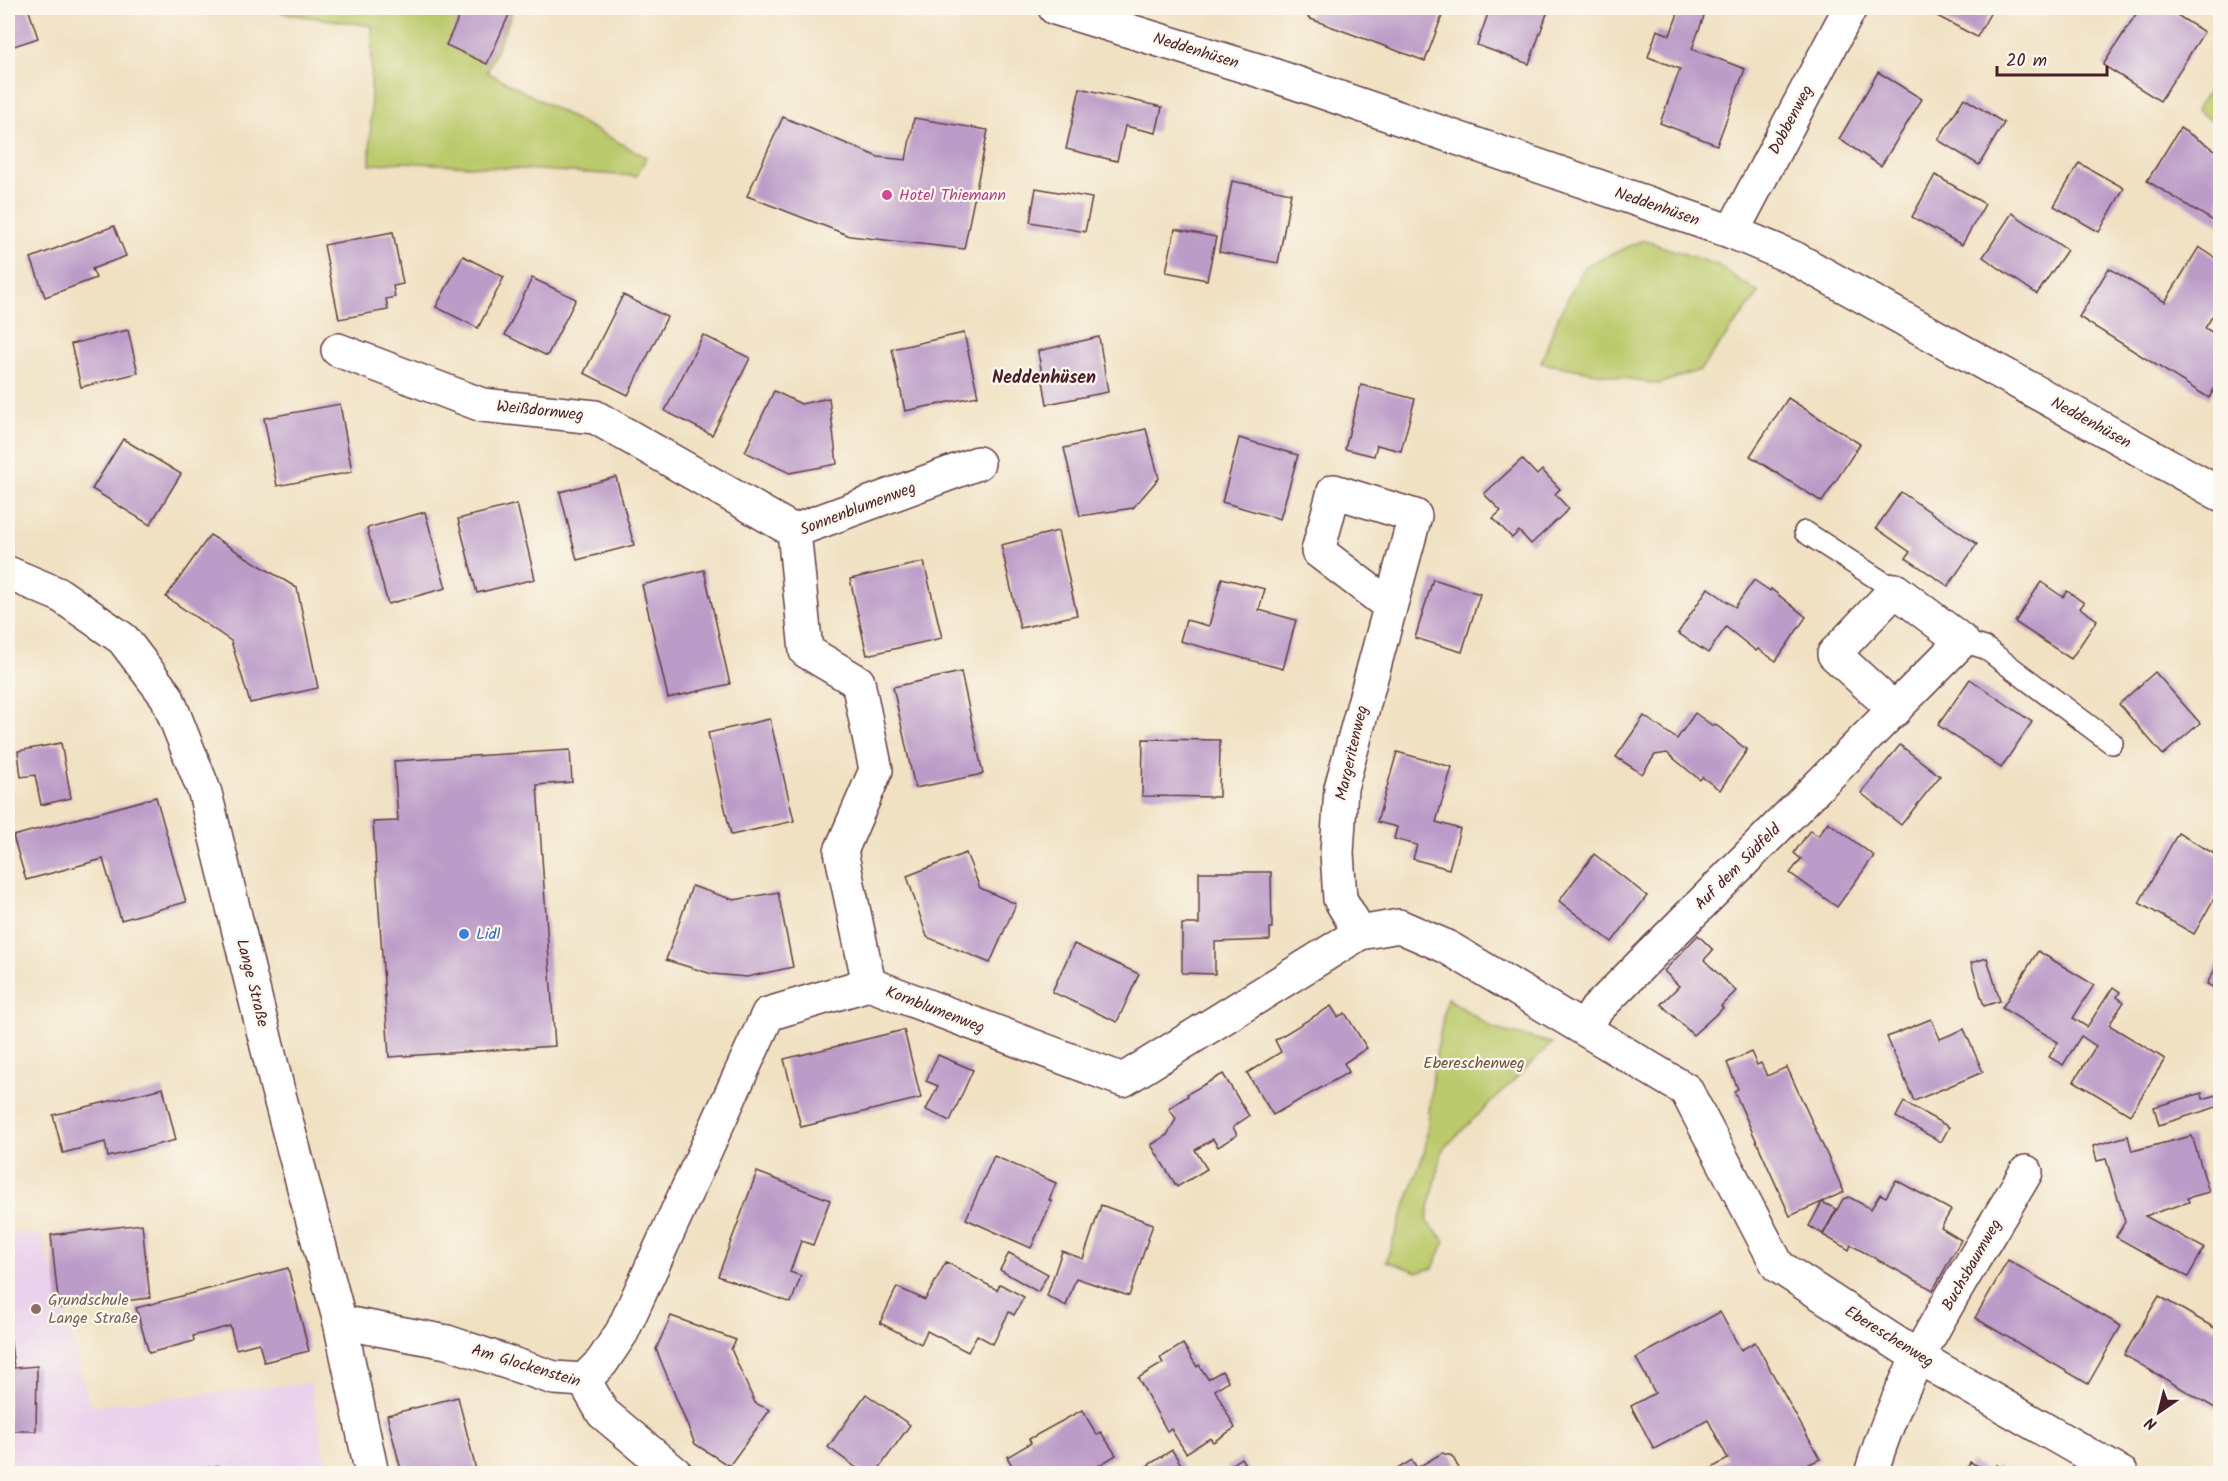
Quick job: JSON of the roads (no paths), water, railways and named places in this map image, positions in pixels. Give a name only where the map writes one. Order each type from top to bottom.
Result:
[{"type":"street","name":"Neddenhüsen","points":[[1055,8],[1267,73],[1732,232],[1794,258],[2220,494]]},
{"type":"street","name":"Dobbenweg","points":[[1732,232],[1850,8]]},
{"type":"street","name":"Weißdornweg","points":[[338,350],[482,405],[595,417],[794,531]]},
{"type":"street","name":"Sonnenblumenweg","points":[[869,984],[841,851],[876,770],[858,682],[806,651],[794,531],[978,464]]},
{"type":"street","name":"Lange Straße","points":[[8,573],[60,595],[123,639],[167,697],[205,793],[277,1087],[340,1322],[372,1473]]},
{"type":"street","points":[[1895,710],[1834,654],[1894,590],[1962,641]]},
{"type":"street","name":"Margeritenweg","points":[[1360,933],[1340,899],[1336,853],[1341,788],[1390,606]]},
{"type":"street","name":"Auf dem Südfeld","points":[[1585,1028],[1596,1010],[1962,641]]},
{"type":"street","name":"Ebereschenweg","points":[[1360,933],[1399,926],[1447,947],[1686,1090],[1778,1266],[1918,1357],[2122,1473]]},
{"type":"street","name":"Kornblumenweg","points":[[584,1380],[602,1362],[622,1332],[768,1014],[869,984],[1123,1080],[1360,933]]},
{"type":"street","name":"Buchsbaumweg","points":[[1871,1473],[1883,1430],[1918,1357],[2026,1172]]},
{"type":"street","name":"Am Glockenstein","points":[[340,1322],[447,1342],[554,1378],[584,1380],[603,1413],[676,1473]]},
{"type":"lane","points":[[1805,532],[1894,590]]},
{"type":"lane","points":[[1962,641],[1985,648],[2112,743]]},
{"type":"place","name":"Hotel Thiemann","points":[[887,195]]},
{"type":"place","name":"Lidl","points":[[464,934]]},
{"type":"place","name":"Grundschule Lange Straße","points":[[36,1309]]},
{"type":"district","name":"Neddenhüsen","points":[[1044,378]]}]
